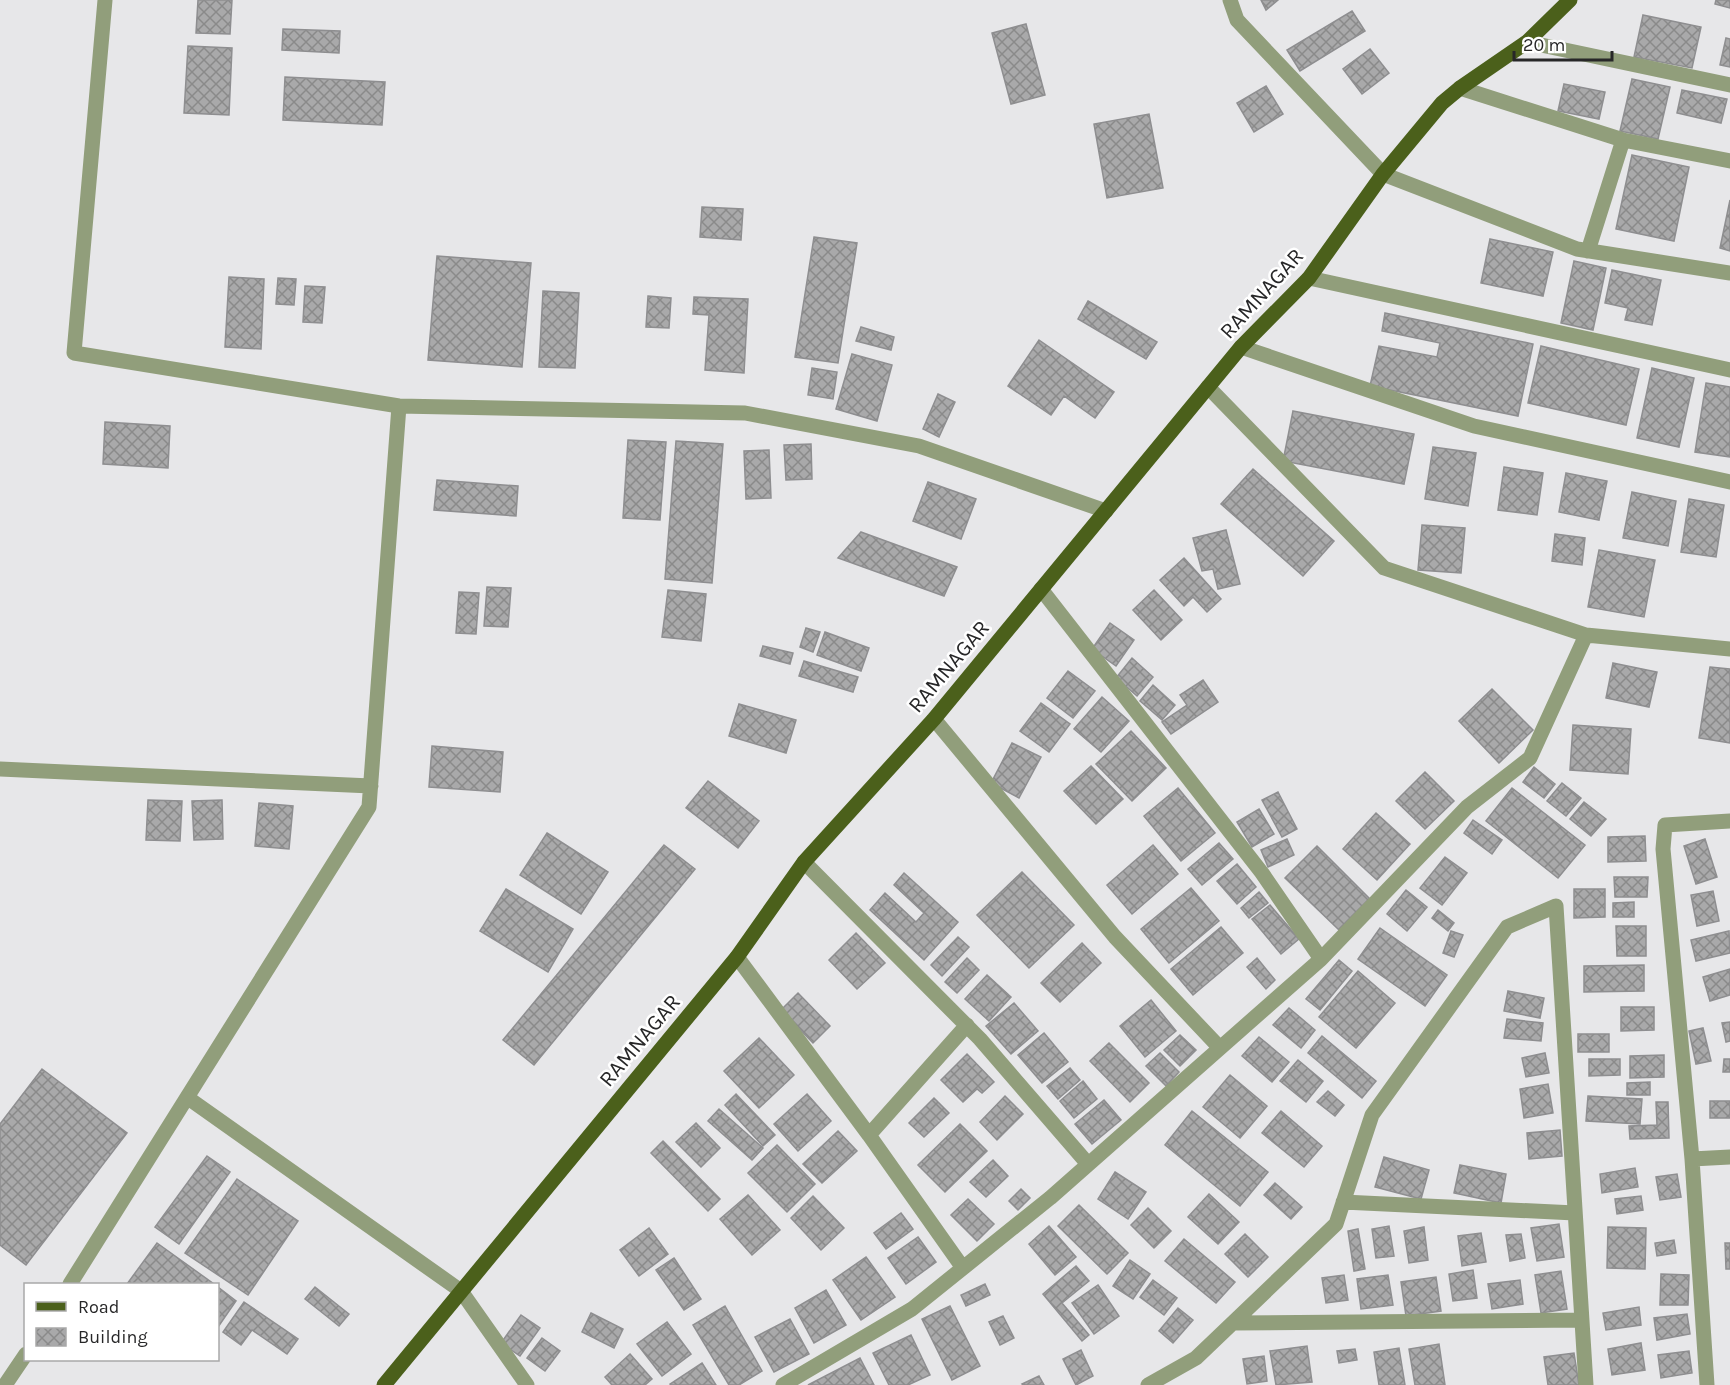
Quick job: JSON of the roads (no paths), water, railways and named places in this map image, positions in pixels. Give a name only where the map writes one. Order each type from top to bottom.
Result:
[{"type":"main road","name":"RAMNAGAR","points":[[384,1385],[737,957],[804,862],[934,719],[1241,347],[1309,278],[1383,174],[1442,103],[1527,42],[1570,0]]},
{"type":"street","points":[[105,0],[74,353],[399,406],[745,413],[919,446],[1106,511]]},
{"type":"street","points":[[1230,0],[1237,20],[1383,174],[1576,249],[1730,273]]},
{"type":"street","points":[[1527,42],[1730,85]]},
{"type":"street","points":[[1460,88],[1623,140],[1730,161]]},
{"type":"street","points":[[1588,251],[1623,140]]},
{"type":"street","points":[[1309,278],[1730,370]]},
{"type":"street","points":[[1241,347],[1474,426],[1730,482]]},
{"type":"street","points":[[1208,387],[1384,568],[1587,635],[1730,649]]},
{"type":"street","points":[[71,1283],[369,807],[399,406]]},
{"type":"street","points":[[1041,589],[1262,873],[1321,959]]},
{"type":"street","points":[[783,1385],[912,1309],[1088,1164],[1321,959],[1467,807],[1530,758],[1587,635]]},
{"type":"street","points":[[934,719],[1114,937],[1220,1048]]},
{"type":"street","points":[[0,769],[371,786]]},
{"type":"street","points":[[1707,1385],[1692,1159],[1663,849],[1665,825],[1730,821]]},
{"type":"street","points":[[804,862],[967,1025],[1088,1164]]},
{"type":"street","points":[[1148,1385],[1196,1358],[1336,1224],[1372,1115],[1507,927],[1556,906],[1586,1385]]},
{"type":"street","points":[[737,957],[869,1135],[963,1268]]},
{"type":"street","points":[[869,1135],[967,1025]]},
{"type":"street","points":[[188,1098],[461,1291],[527,1385]]},
{"type":"street","points":[[1692,1159],[1730,1157]]},
{"type":"street","points":[[1343,1202],[1575,1213]]},
{"type":"street","points":[[1233,1323],[1582,1320]]},
{"type":"street","points":[[5,1385],[24,1357]]}]
